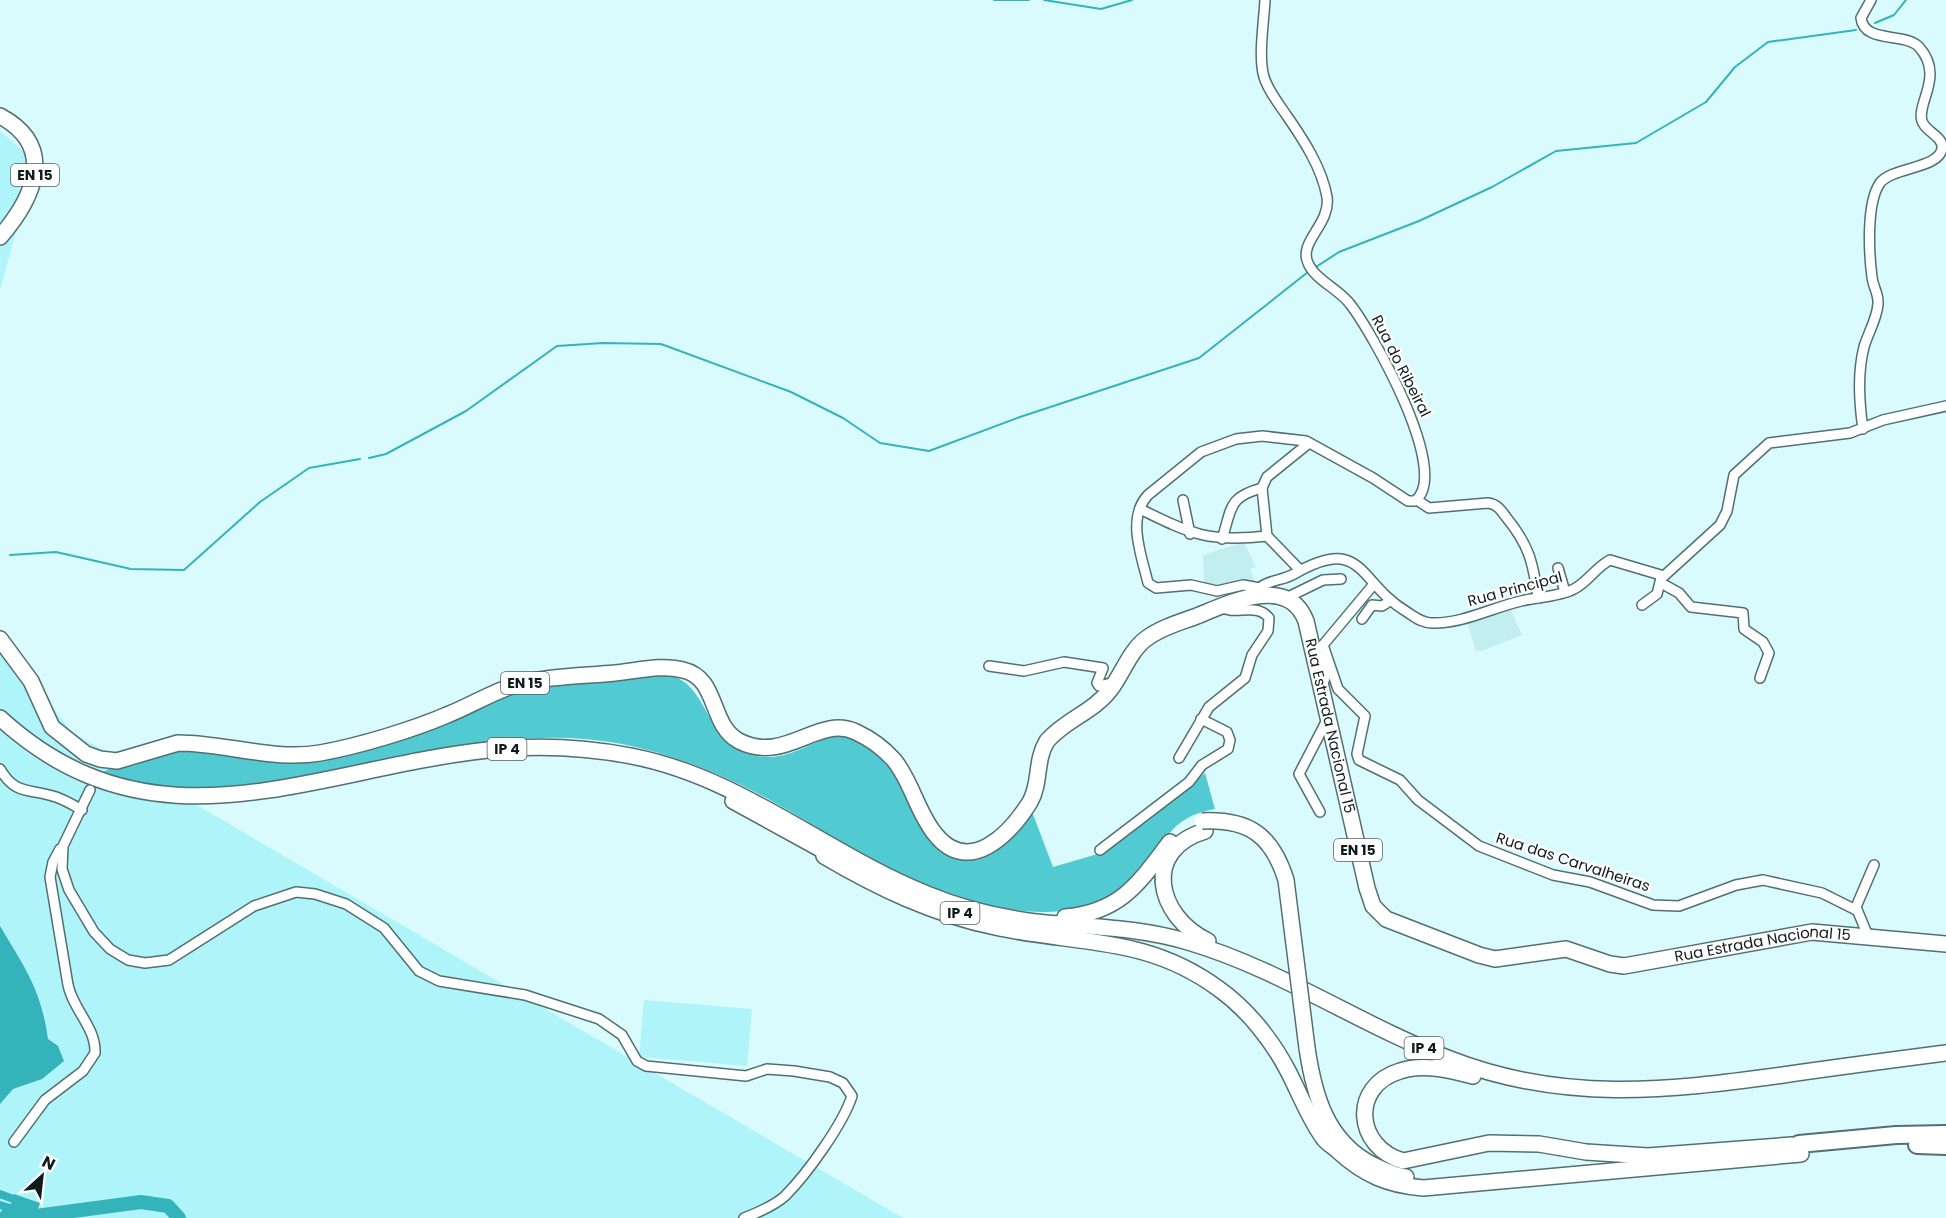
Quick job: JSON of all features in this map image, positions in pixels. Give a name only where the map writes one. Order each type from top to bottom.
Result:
[{"type":"highway","points":[[1800,1149],[1921,1139],[1946,1131]]},
{"type":"highway","points":[[1921,1139],[1946,1144]]},
{"type":"main road","name":"EN 15","points":[[0,116],[26,137],[34,155],[35,169],[27,201],[0,237]]},
{"type":"main road","name":"EN 15","points":[[0,639],[31,681],[52,727],[76,748],[101,759],[128,759],[164,745],[178,743],[287,755],[318,753],[433,720],[519,684],[671,668],[688,671],[700,677],[708,688],[725,730],[747,744],[786,746],[833,728],[851,730],[866,737],[895,762],[933,831],[952,848],[970,852],[982,850],[994,844],[1012,824],[1033,795],[1041,754],[1047,741],[1095,705],[1117,681],[1144,640],[1165,628],[1257,592],[1286,598]]},
{"type":"main road","name":"Rua Estrada Nacional 15","points":[[1286,598],[1299,607],[1304,616],[1369,894],[1381,915],[1399,926],[1486,957],[1509,959],[1566,949],[1620,966],[1807,932],[1946,944]]},
{"type":"main road","name":"IP 4","points":[[0,718],[24,740],[77,771],[129,789],[173,796],[221,797],[281,790],[487,750],[556,747],[631,756],[693,772],[768,807],[886,875],[928,895],[1002,915],[1043,922],[1128,929],[1171,936],[1258,969],[1453,1061],[1498,1074],[1596,1090],[1690,1088],[1946,1053]]},
{"type":"main road","name":"IP 4","points":[[0,728],[20,746],[74,778],[128,796],[172,803],[221,804],[282,797],[488,757],[556,753],[630,762],[691,778],[871,877],[927,902],[1002,924],[1136,937],[1182,946],[1224,960],[1359,1026],[1470,1071],[1512,1082],[1604,1095],[1691,1093],[1946,1062]]},
{"type":"main road","points":[[745,807],[851,871],[916,904],[998,928],[1125,945],[1175,962],[1195,973],[1220,990],[1252,1019],[1278,1054],[1325,1141],[1356,1167],[1378,1179],[1423,1188],[1800,1149]]},
{"type":"main road","points":[[1002,915],[1067,917],[1100,910],[1119,901],[1133,890],[1171,841],[1183,830],[1234,822],[1253,830],[1267,842],[1281,863],[1286,880],[1308,1095],[1316,1118],[1334,1148]]},
{"type":"main road","points":[[1204,826],[1178,846],[1167,863],[1163,876],[1168,904],[1181,925],[1199,937],[1262,966],[1366,1021]]},
{"type":"main road","points":[[1302,1046],[1324,1117],[1341,1141],[1361,1159],[1402,1177],[1425,1178],[1634,1162],[1683,1153]]},
{"type":"main road","points":[[1755,1085],[1678,1097],[1594,1098],[1422,1067],[1400,1070],[1382,1079],[1368,1096],[1365,1109],[1368,1135],[1378,1149],[1403,1161],[1489,1143],[1512,1142],[1614,1155],[1800,1149]]},
{"type":"street","name":"Rua do Ribeiral","points":[[1265,0],[1262,65],[1265,80],[1302,138],[1321,177],[1327,198],[1326,216],[1308,246],[1307,261],[1312,271],[1338,291],[1355,311],[1408,408],[1422,452],[1424,487],[1417,500]]},
{"type":"street","points":[[1863,429],[1859,390],[1861,365],[1878,306],[1872,279],[1870,222],[1876,191],[1888,176],[1932,161],[1939,155],[1942,148],[1941,141],[1922,121],[1930,82],[1923,54],[1911,42],[1880,35],[1865,27],[1861,18],[1871,0]]},
{"type":"street","points":[[1642,605],[1657,594],[1661,580],[1720,525],[1727,511],[1734,476],[1769,443],[1843,434],[1863,429],[1889,418],[1946,406]]},
{"type":"street","points":[[1257,592],[1243,585],[1217,591],[1191,585],[1151,586],[1137,531],[1140,509],[1148,495],[1204,451],[1236,439],[1255,436],[1296,438],[1310,443],[1373,478],[1406,500],[1417,500],[1430,508],[1496,505],[1521,536],[1532,556],[1538,598]]},
{"type":"street","points":[[1300,570],[1267,536],[1262,488],[1267,477],[1310,443]]},
{"type":"street","points":[[1222,539],[1236,498],[1245,492],[1262,488]]},
{"type":"street","points":[[1183,500],[1190,534]]},
{"type":"street","points":[[1140,509],[1190,534],[1222,539],[1267,536]]},
{"type":"street","name":"Rua Principal","points":[[1257,592],[1300,570],[1328,560],[1344,559],[1359,566],[1390,601],[1421,621],[1434,623],[1461,619],[1565,592],[1576,588],[1610,560],[1661,580]]},
{"type":"street","points":[[1558,568],[1565,592]]},
{"type":"street","points":[[1286,598],[1323,580],[1341,579]]},
{"type":"street","points":[[1661,580],[1693,607],[1741,612],[1744,615],[1744,629],[1763,642],[1769,653],[1760,678]]},
{"type":"street","points":[[1321,687],[1327,673],[1323,645],[1374,584]]},
{"type":"street","points":[[1362,619],[1372,605],[1382,606],[1390,601]]},
{"type":"street","points":[[1179,758],[1211,704],[1245,678],[1252,655],[1270,624],[1268,615],[1258,610],[1233,612],[1220,607]]},
{"type":"street","name":"Rua das Carvalheiras","points":[[1323,645],[1338,689],[1365,716],[1357,754],[1359,760],[1400,780],[1418,800],[1479,846],[1556,876],[1590,882],[1661,907],[1680,906],[1736,885],[1763,880],[1822,893],[1856,910]]},
{"type":"street","points":[[989,666],[1024,671],[1065,662],[1103,668],[1097,682],[1099,686],[1117,681]]},
{"type":"street","points":[[1320,812],[1299,774],[1328,717]]},
{"type":"street","points":[[1100,850],[1189,782],[1202,765],[1228,749],[1230,740],[1227,732],[1201,719]]},
{"type":"street","points":[[0,769],[8,782],[17,789],[58,797],[82,810]]},
{"type":"street","points":[[14,1142],[45,1100],[83,1071],[95,1053],[91,1030],[69,991],[51,886],[52,864],[82,810],[90,790]]},
{"type":"street","points":[[64,842],[61,862],[69,890],[94,932],[110,949],[128,960],[145,963],[169,960],[254,906],[296,892],[315,894],[346,904],[384,928],[419,971],[439,981],[525,994],[599,1019],[622,1035],[637,1060],[646,1066],[746,1077],[767,1069],[830,1077],[843,1083],[852,1096],[847,1112],[828,1139],[784,1197],[744,1218]]},
{"type":"street","points":[[1868,936],[1856,910],[1874,865]]},
{"type":"shaded area","points":[[0,131],[35,161],[0,290]]},
{"type":"shaded area","points":[[1244,542],[1256,567],[1250,569],[1255,583],[1219,588],[1204,585],[1203,555]]},
{"type":"shaded area","points":[[1510,608],[1522,635],[1476,651],[1467,622]]},
{"type":"shaded area","points":[[0,641],[72,732],[903,1218],[0,1218]]},
{"type":"shaded area","points":[[659,674],[674,677],[686,684],[695,693],[726,741],[737,749],[755,756],[771,757],[787,754],[839,735],[860,741],[880,753],[894,769],[917,816],[929,832],[960,855],[972,860],[994,852],[1031,809],[1053,867],[1101,853],[1205,773],[1215,809],[1199,813],[1177,826],[1168,834],[1137,877],[1112,896],[1093,905],[1072,910],[1023,911],[984,904],[946,893],[871,858],[733,781],[678,759],[622,744],[575,738],[529,738],[483,743],[300,780],[221,790],[173,789],[139,784],[99,774],[111,768],[133,766],[164,750],[333,757],[443,725],[513,693],[535,688]]},
{"type":"shaded area","points":[[0,926],[31,980],[41,1006],[48,1039],[58,1046],[64,1061],[42,1079],[13,1089],[0,1104]]},
{"type":"shaded area","points":[[644,1000],[752,1009],[747,1066],[639,1057]]},
{"type":"shaded area","points":[[14,1194],[40,1203],[35,1218],[7,1218]]},
{"type":"waterway","points":[[994,0],[1029,0]]},
{"type":"waterway","points":[[1044,0],[1101,9],[1132,0]]},
{"type":"waterway","points":[[1875,23],[1894,15],[1906,0]]},
{"type":"waterway","points":[[1316,267],[1339,252],[1419,221],[1492,187],[1556,151],[1636,143],[1706,102],[1735,67],[1768,42],[1856,30]]},
{"type":"waterway","points":[[369,458],[386,454],[466,411],[557,346],[603,343],[661,344],[791,392],[843,418],[880,443],[929,451],[1020,417],[1199,358],[1308,272]]},
{"type":"waterway","points":[[10,555],[56,552],[131,569],[184,570],[260,502],[309,468],[360,459]]},
{"type":"waterway","points":[[0,1194],[13,1199]]},
{"type":"waterway","points":[[8,1213],[36,1216],[141,1202],[168,1206],[179,1218]]},
{"type":"waterway","points":[[0,1205],[10,1208]]},
{"type":"waterway","points":[[0,1216],[7,1218]]}]
